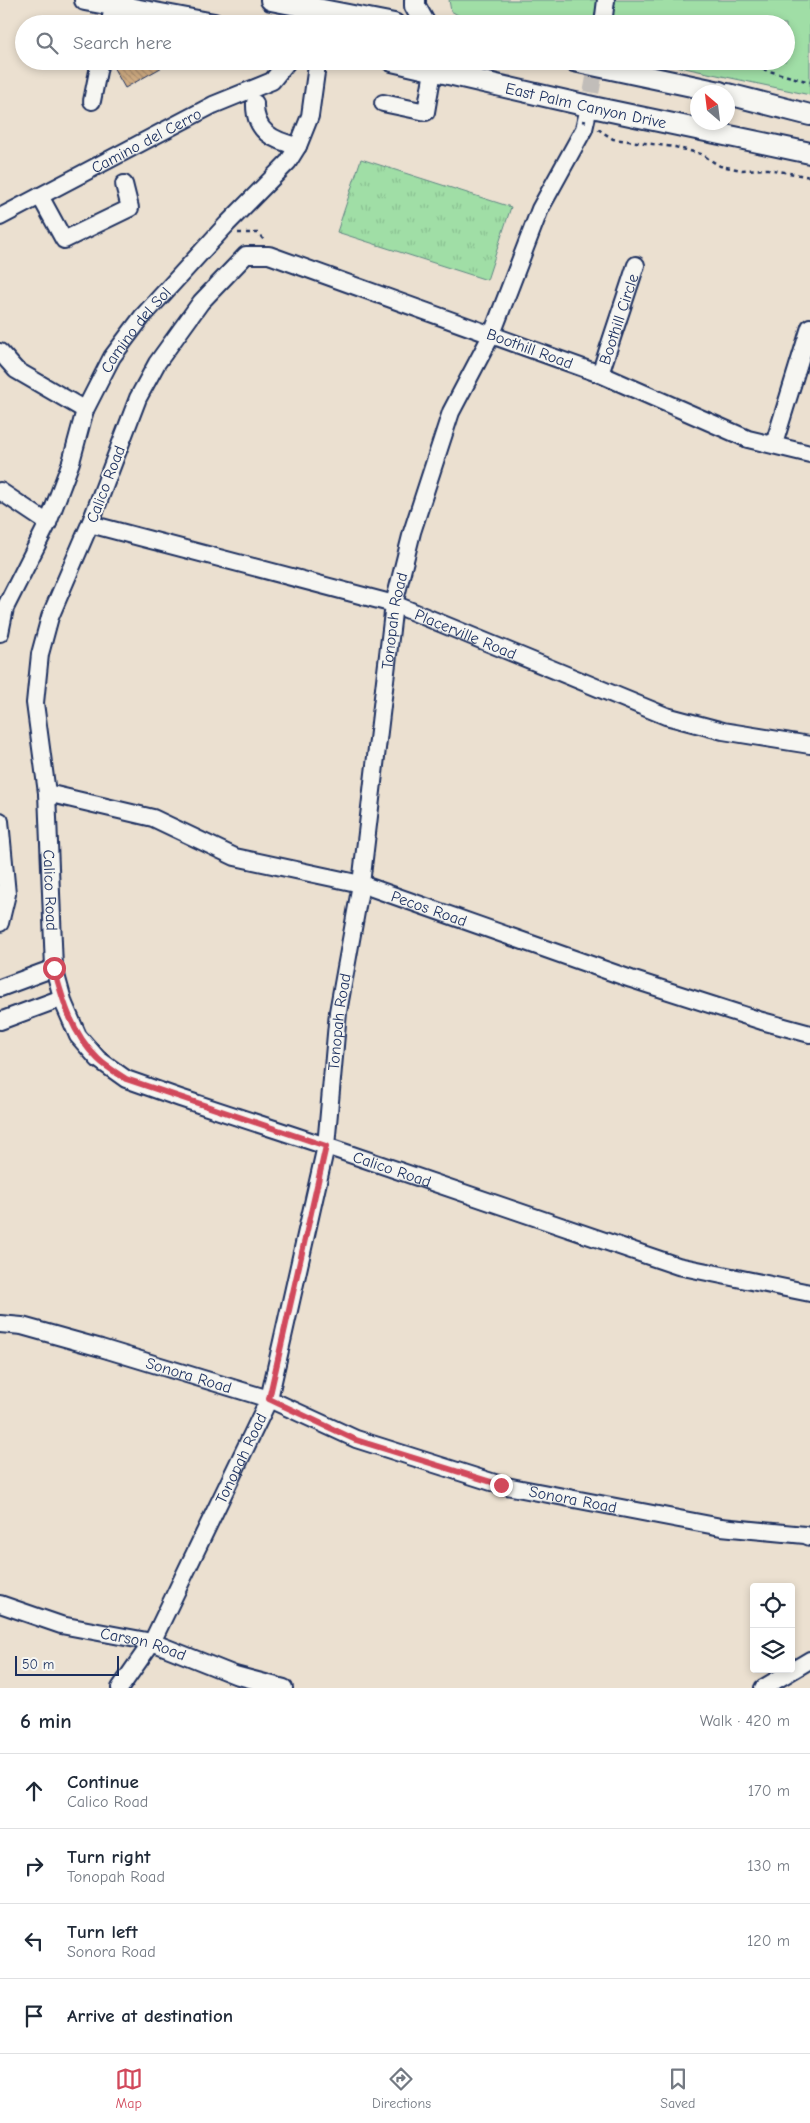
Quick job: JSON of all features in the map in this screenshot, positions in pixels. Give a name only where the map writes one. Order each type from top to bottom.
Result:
[{"type":"main road","points":[[85,0],[112,15]]},
{"type":"main road","points":[[271,0],[347,15]]},
{"type":"main road","points":[[416,0],[415,6],[420,15]]},
{"type":"main road","name":"East Palm Canyon Drive","points":[[429,70],[810,153]]},
{"type":"main road","points":[[616,70],[690,86]]},
{"type":"main road","points":[[735,96],[810,114]]},
{"type":"street","points":[[604,15],[606,0]]},
{"type":"street","points":[[92,101],[98,70]]},
{"type":"street","points":[[281,70],[272,81],[270,88],[248,99],[263,131],[280,142],[298,146]]},
{"type":"street","name":"Camino del Sol","points":[[0,627],[5,608],[48,523],[71,462],[85,410],[112,357],[142,317],[227,224],[288,162],[298,146],[310,116],[316,70]]},
{"type":"street","points":[[383,103],[426,112],[433,71]]},
{"type":"street","name":"Camino del Cerro","points":[[0,217],[212,105],[226,100],[248,99]]},
{"type":"street","name":"Tonopah Road","points":[[120,1688],[152,1642],[269,1399],[326,1146],[338,1012],[361,884],[394,604],[412,532],[451,412],[492,334],[540,209],[584,129],[586,119]]},
{"type":"street","points":[[40,196],[64,240],[130,208],[124,184]]},
{"type":"street","name":"Boothill Road","points":[[246,254],[266,255],[492,334],[600,374],[748,439],[810,454]]},
{"type":"street","name":"Calico Road","points":[[246,254],[201,302],[157,363],[138,398],[90,524],[50,617],[40,654],[35,703],[47,793],[54,968],[62,998],[78,1036],[98,1059],[126,1079],[678,1266],[810,1292]]},
{"type":"street","name":"Boothill Circle","points":[[600,374],[636,265]]},
{"type":"street","points":[[774,444],[810,327]]},
{"type":"street","points":[[0,352],[16,370],[85,410]]},
{"type":"street","points":[[0,491],[48,523]]},
{"type":"street","name":"Placerville Road","points":[[90,524],[394,604],[666,716],[723,731],[810,745]]},
{"type":"street","name":"Pecos Road","points":[[47,793],[153,818],[234,857],[361,884],[631,978],[810,1034]]},
{"type":"street","points":[[0,821],[1,854],[7,894],[0,923]]},
{"type":"street","points":[[0,988],[54,968]]},
{"type":"street","points":[[0,1021],[62,998]]},
{"type":"street","name":"Sonora Road","points":[[0,1324],[22,1326],[95,1346],[269,1399],[356,1440],[501,1485],[721,1527],[810,1537]]},
{"type":"street","name":"Carson Road","points":[[0,1604],[61,1625],[152,1642],[235,1675],[284,1688]]},
{"type":"street","points":[[763,1688],[810,1660]]},
{"type":"path","points":[[765,70],[810,82]]},
{"type":"path","points":[[586,119],[613,139],[675,147],[701,154],[720,166],[742,170],[768,170],[810,177]]},
{"type":"path","points":[[227,224],[238,233],[258,233],[264,238],[266,255]]},
{"type":"green space","points":[[449,0],[810,0],[810,95],[694,70],[795,70],[795,15],[458,15],[451,11]]},
{"type":"green space","points":[[361,159],[511,207],[487,280],[337,232]]},
{"type":"building","points":[[115,70],[157,70],[125,88]]},
{"type":"tunnel","points":[[587,116],[595,70]]},
{"type":"route","points":[[54,968],[64,1004],[78,1036],[98,1059],[126,1079],[326,1146],[269,1399],[356,1440],[501,1485]]}]
